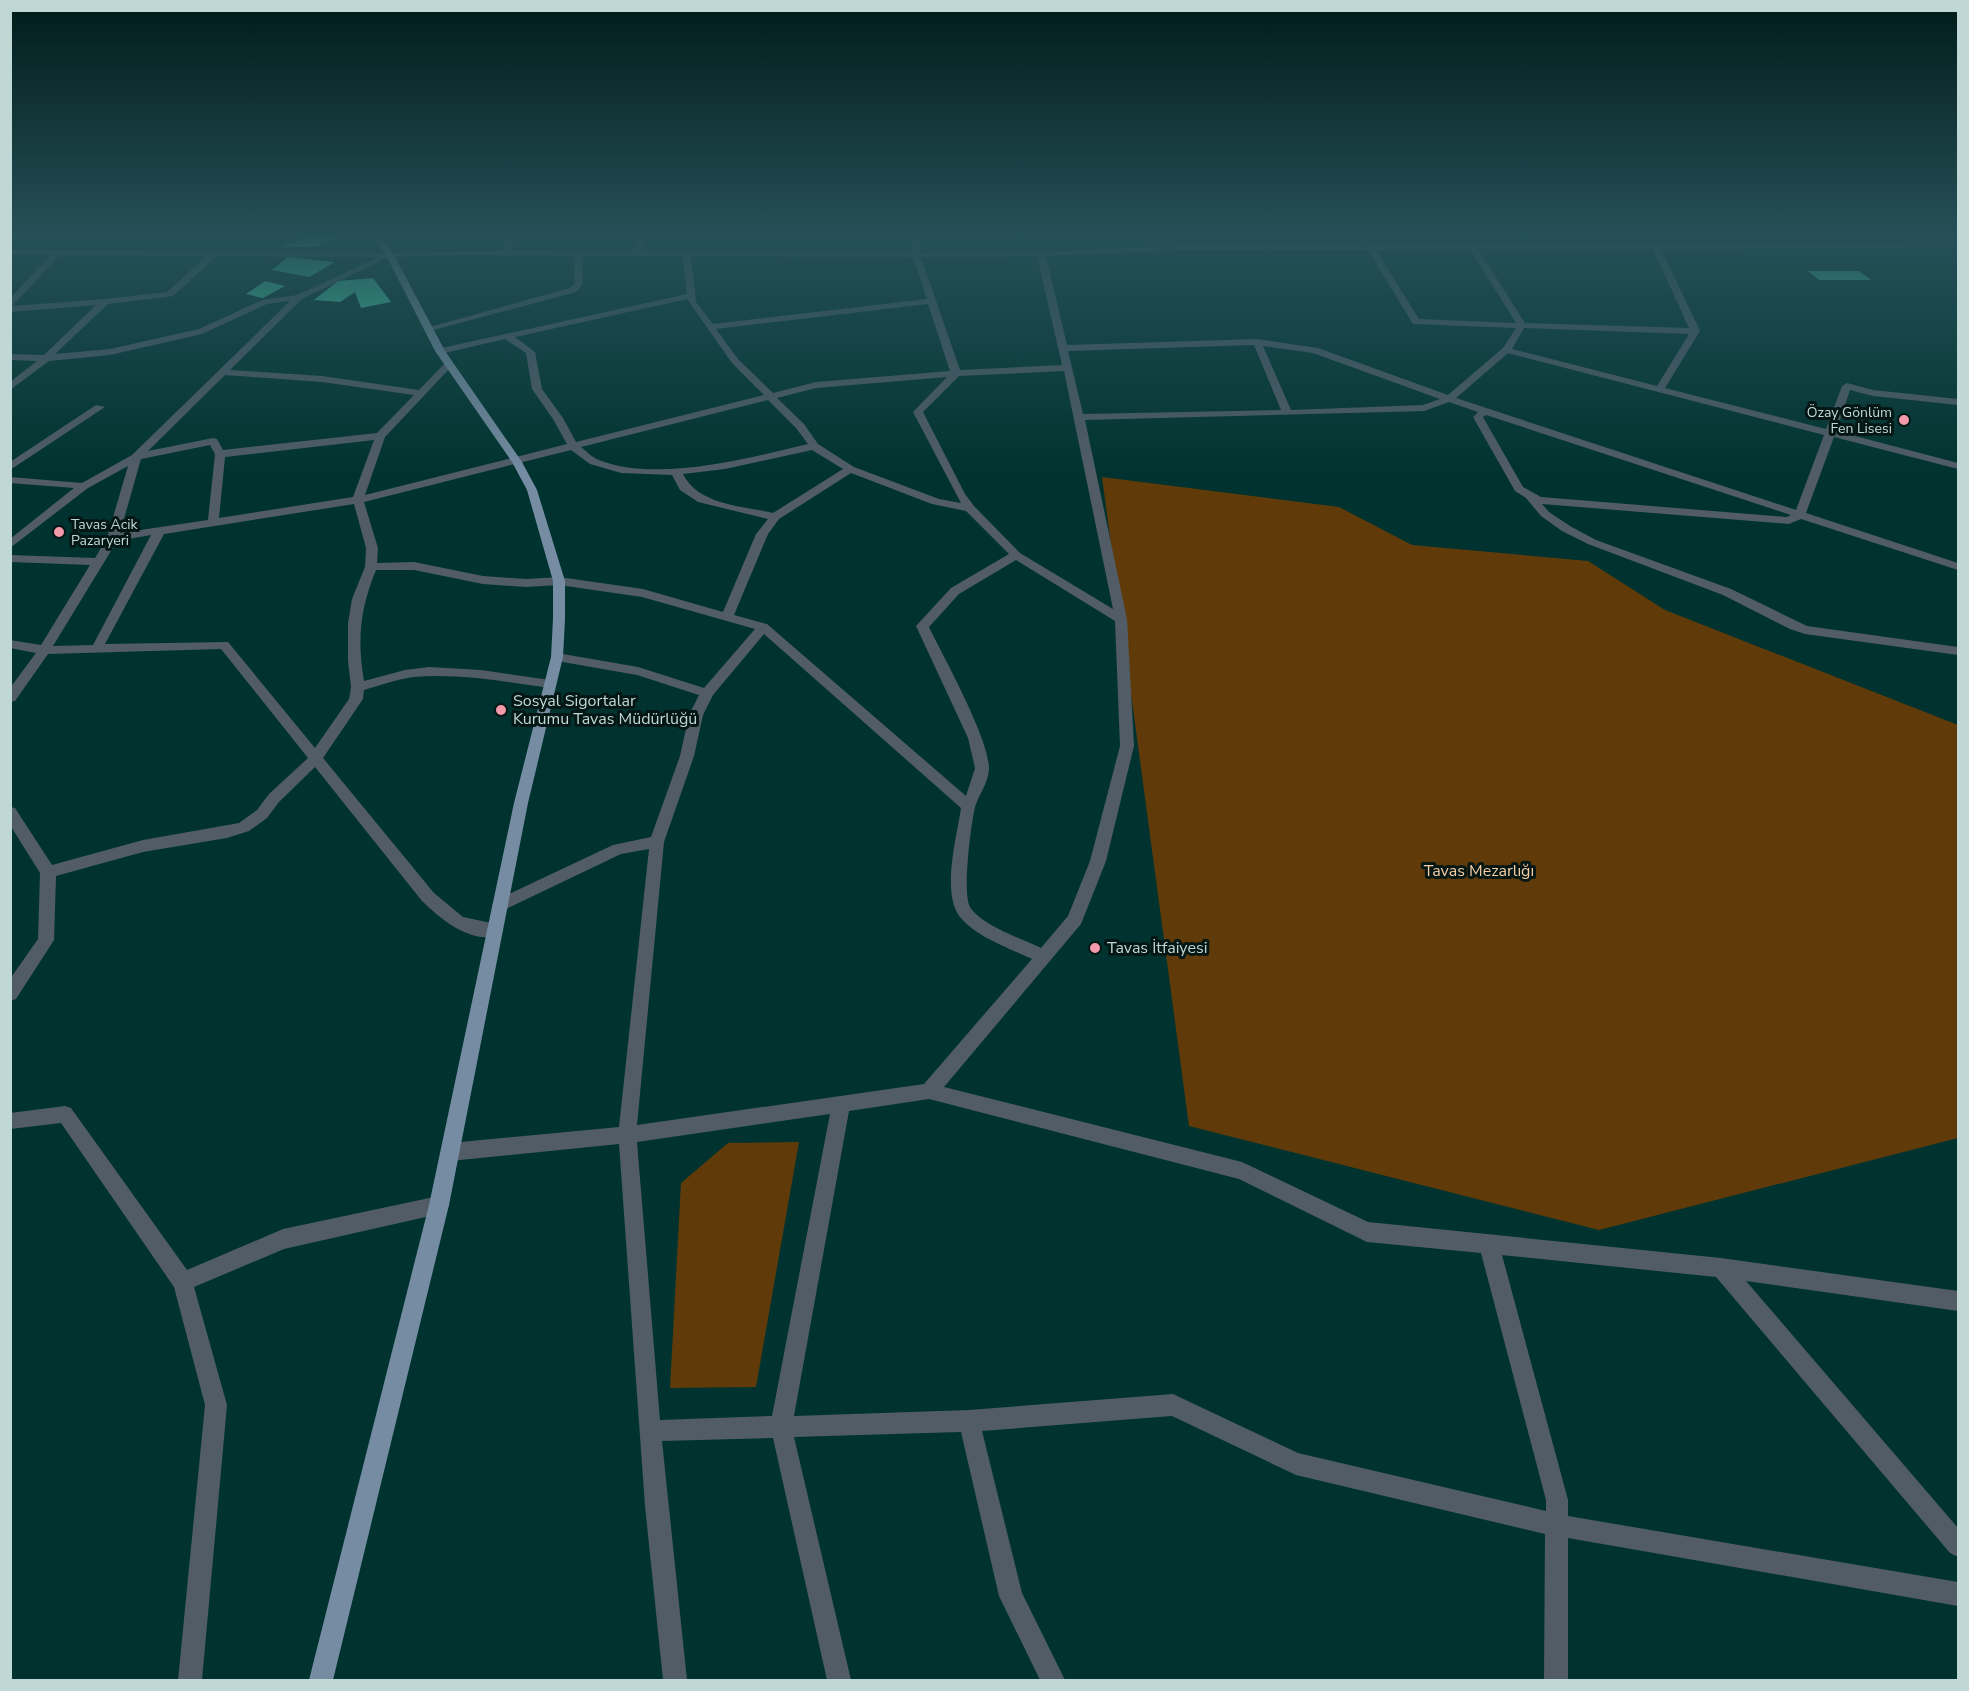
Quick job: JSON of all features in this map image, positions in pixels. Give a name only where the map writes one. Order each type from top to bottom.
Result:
[{"type":"main road","points":[[321,1680],[439,1205],[521,803],[557,657],[559,581],[532,490],[517,462],[445,358],[422,316]]},
{"type":"street","points":[[10,387],[46,358],[90,316]]},
{"type":"street","points":[[10,357],[46,358],[110,352],[202,331],[236,316]]},
{"type":"street","points":[[10,545],[84,486],[136,457],[280,316]]},
{"type":"street","points":[[429,330],[480,316]]},
{"type":"street","points":[[48,872],[143,846],[227,832],[244,827],[262,814],[274,798],[316,758],[356,699],[358,687],[354,661],[354,623],[358,598],[371,567],[372,548],[358,500],[380,436],[421,393],[445,358],[508,337],[603,316]]},
{"type":"street","points":[[702,316],[735,362],[800,426],[814,446],[850,469],[936,501],[970,508]]},
{"type":"street","points":[[710,327],[801,316]]},
{"type":"street","points":[[937,316],[956,373]]},
{"type":"street","points":[[929,1091],[1075,919],[1098,861],[1127,746],[1121,619],[1055,316]]},
{"type":"street","points":[[1412,316],[1416,322],[1695,331]]},
{"type":"street","points":[[1516,316],[1522,325]]},
{"type":"street","points":[[1688,316],[1695,331]]},
{"type":"street","points":[[1078,417],[1424,408],[1449,399],[1506,350],[1522,325]]},
{"type":"street","points":[[1660,389],[1695,331]]},
{"type":"street","points":[[508,337],[530,352],[537,388],[574,447],[589,458],[620,470],[676,471],[748,462],[814,446]]},
{"type":"street","points":[[1062,348],[1257,342],[1315,350],[1484,411],[1959,567]]},
{"type":"street","points":[[1257,342],[1287,413]]},
{"type":"street","points":[[1506,350],[1959,466]]},
{"type":"street","points":[[113,538],[358,500],[517,462],[816,385],[956,373],[1066,368]]},
{"type":"street","points":[[223,372],[322,379],[421,393]]},
{"type":"street","points":[[956,373],[918,412],[960,494],[970,508],[1016,555],[1121,619]]},
{"type":"street","points":[[1484,411],[1478,417],[1519,489],[1531,497],[1546,502],[1789,521],[1800,515],[1846,386],[1873,393],[1959,402]]},
{"type":"street","points":[[10,467],[100,407]]},
{"type":"street","points":[[220,454],[380,436]]},
{"type":"street","points":[[136,457],[213,441],[220,454],[213,522]]},
{"type":"street","points":[[10,698],[44,650],[113,538],[136,457]]},
{"type":"street","points":[[727,617],[762,534],[775,517],[850,469]]},
{"type":"street","points":[[676,471],[684,488],[702,500],[775,517]]},
{"type":"street","points":[[10,480],[84,486]]},
{"type":"street","points":[[1531,497],[1546,515],[1567,529],[1614,550],[1734,595],[1792,626],[1805,630],[1959,651]]},
{"type":"street","points":[[97,648],[159,532]]},
{"type":"street","points":[[1016,555],[955,591],[922,626],[975,738],[982,768],[977,790],[968,806],[958,897],[964,911],[978,923],[1044,957]]},
{"type":"street","points":[[10,558],[99,562]]},
{"type":"street","points":[[371,567],[414,566],[504,582],[559,581],[643,593],[763,627],[968,806]]},
{"type":"street","points":[[675,1680],[651,1431],[627,1135],[657,842],[687,756],[696,715],[707,693],[763,627]]},
{"type":"street","points":[[10,644],[44,650],[224,645],[428,897],[456,923],[472,928],[495,930]]},
{"type":"street","points":[[557,657],[638,671],[707,693]]},
{"type":"street","points":[[358,687],[398,675],[429,672],[468,673],[550,684]]},
{"type":"street","points":[[10,812],[48,872],[46,940],[10,994]]},
{"type":"street","points":[[500,905],[618,849],[657,842]]},
{"type":"street","points":[[450,1152],[627,1135],[929,1091],[1242,1171],[1367,1232],[1720,1268],[1959,1301]]},
{"type":"street","points":[[839,1680],[781,1427],[841,1104]]},
{"type":"street","points":[[10,1121],[65,1114],[183,1282],[216,1405],[190,1680]]},
{"type":"street","points":[[183,1282],[283,1239],[439,1205]]},
{"type":"street","points":[[1489,1245],[1557,1500],[1556,1680]]},
{"type":"street","points":[[1720,1268],[1959,1545]]},
{"type":"street","points":[[651,1431],[969,1421],[1173,1405],[1296,1464],[1557,1525],[1959,1594]]},
{"type":"street","points":[[969,1421],[1011,1596],[1053,1680]]},
{"type":"green space","name":"Tavas Mezarlığı","points":[[1102,477],[1339,507],[1412,545],[1588,561],[1665,610],[1958,725],[1958,1138],[1599,1230],[1189,1126]]},
{"type":"green space","points":[[799,1142],[756,1387],[670,1388],[681,1183],[728,1143]]},
{"type":"place","name":"Özay Gönlüm Fen Lisesi","points":[[1904,420]]},
{"type":"place","name":"Tavas Acik Pazaryeri","points":[[59,532]]},
{"type":"place","name":"Sosyal Sigortalar Kurumu Tavas Müdürlüğü","points":[[501,710]]},
{"type":"place","name":"Tavas İtfaiyesi","points":[[1095,948]]}]
